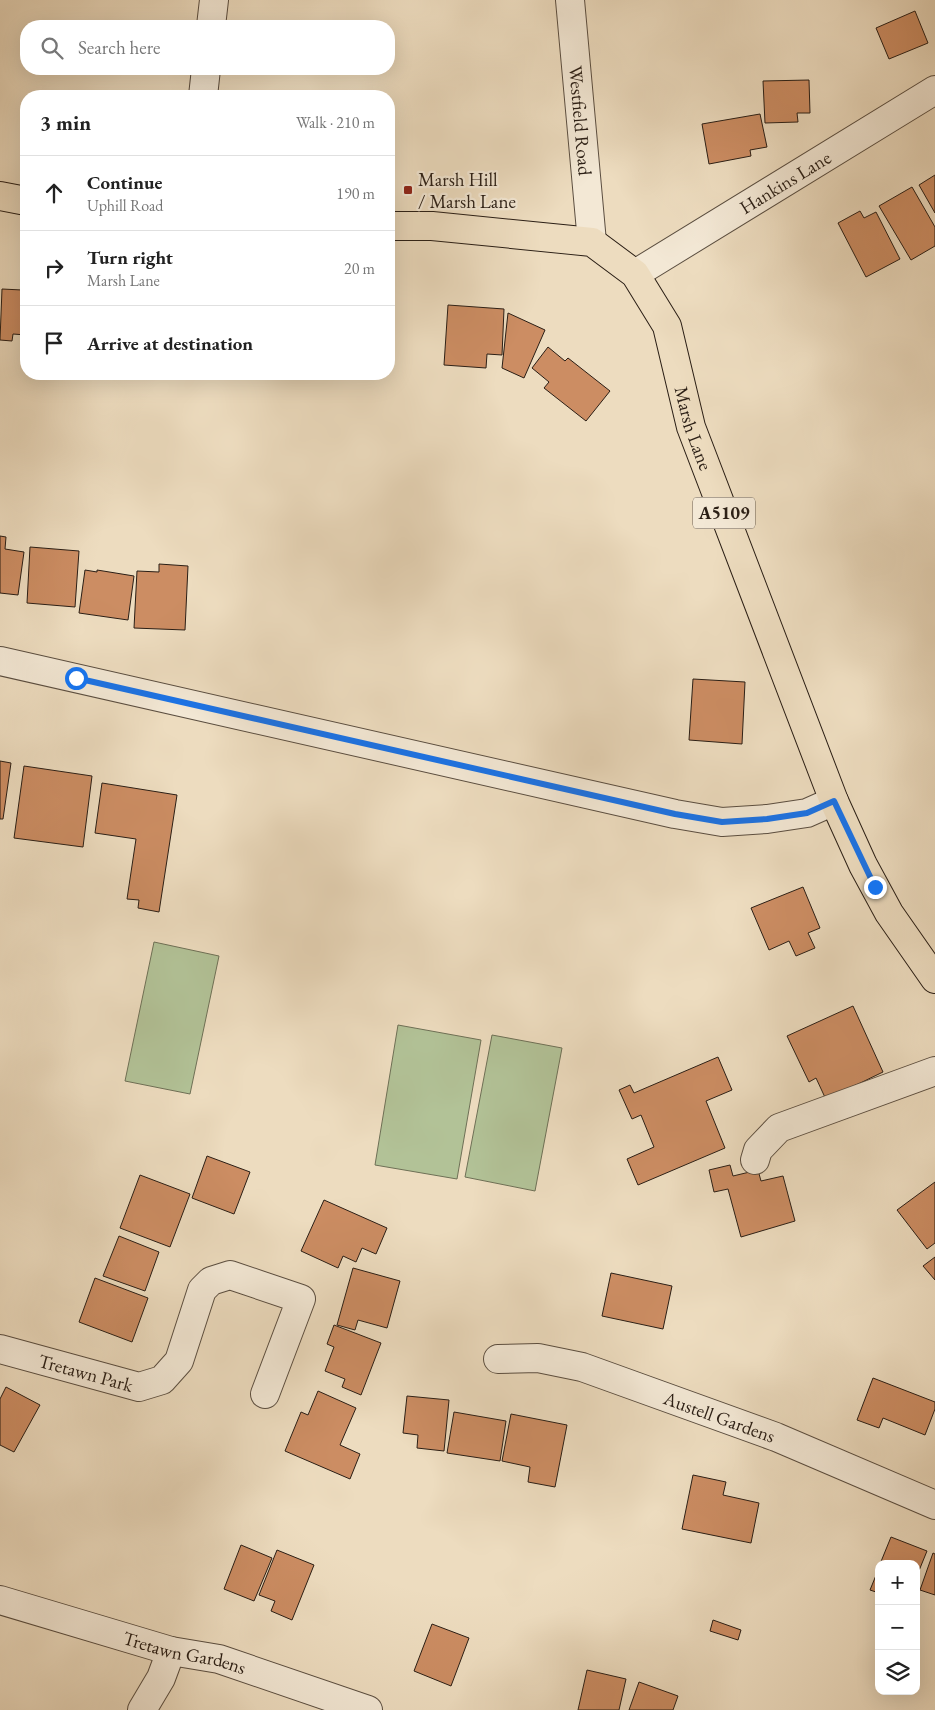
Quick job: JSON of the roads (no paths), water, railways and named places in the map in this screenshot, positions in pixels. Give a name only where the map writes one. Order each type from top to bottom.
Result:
[{"type":"main road","points":[[0,196],[20,200]]},
{"type":"main road","points":[[395,226],[432,226],[592,242]]},
{"type":"main road","name":"Marsh Lane","points":[[592,242],[635,274],[667,326],[691,427],[834,801],[863,865],[889,913],[935,979]]},
{"type":"street","points":[[212,20],[214,0]]},
{"type":"street","name":"Westfield Road","points":[[570,0],[592,242]]},
{"type":"street","points":[[204,90],[205,75]]},
{"type":"street","name":"Hankins Lane","points":[[635,274],[935,90]]},
{"type":"street","points":[[0,660],[675,814],[722,822],[767,819],[807,813],[834,801]]},
{"type":"street","points":[[755,1160],[758,1150],[779,1128],[935,1071]]},
{"type":"street","name":"Tretawn Park","points":[[0,1349],[138,1387],[162,1380],[179,1361],[202,1290],[210,1280],[230,1275],[301,1299],[265,1394]]},
{"type":"street","name":"Austell Gardens","points":[[498,1359],[538,1358],[582,1367],[776,1437],[935,1504]]},
{"type":"street","name":"Tretawn Gardens","points":[[0,1600],[171,1651],[219,1660],[368,1710]]},
{"type":"street","points":[[142,1710],[161,1678],[171,1651]]},
{"type":"place","name":"Marsh Hill / Marsh Lane","points":[[408,190]]}]
